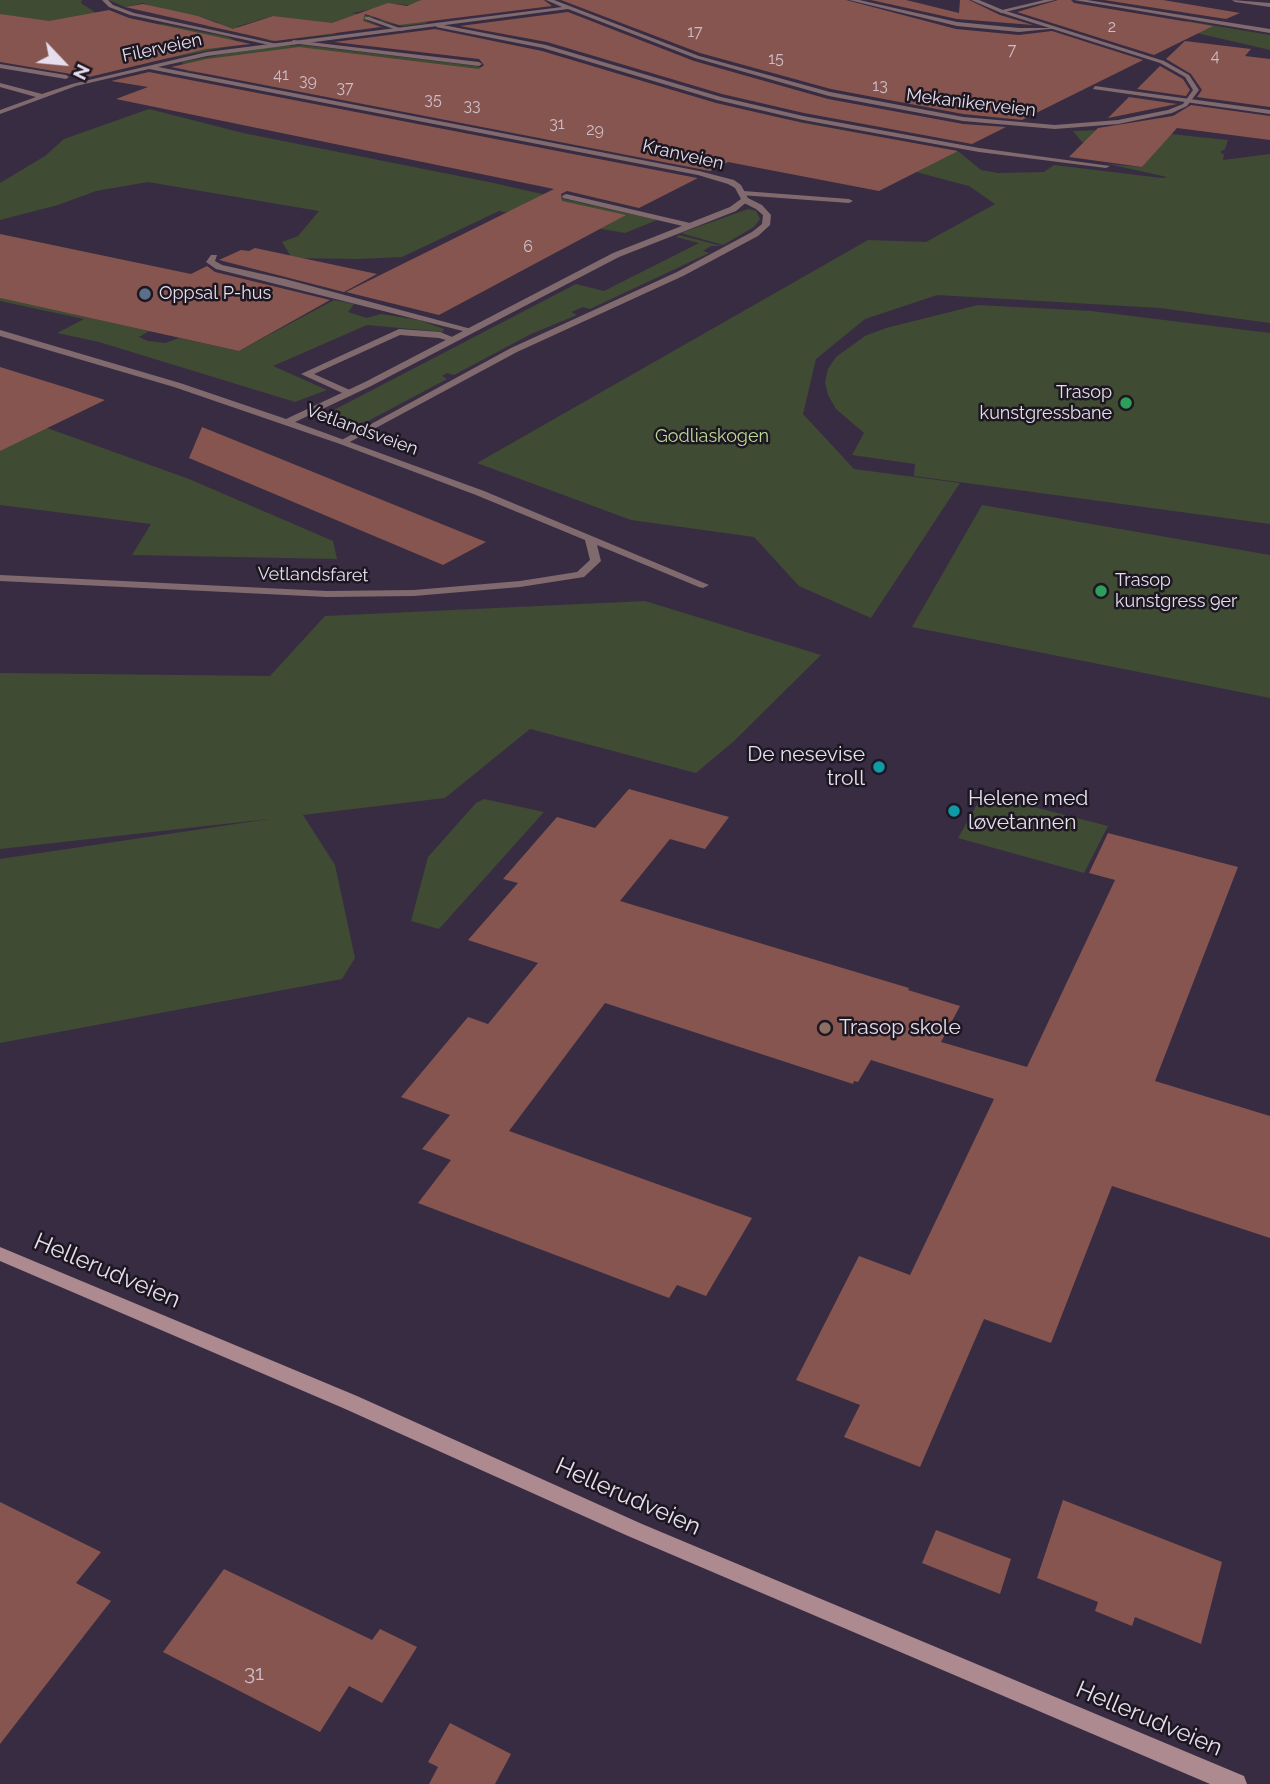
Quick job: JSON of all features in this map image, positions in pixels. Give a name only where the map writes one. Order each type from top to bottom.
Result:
[{"type":"main road","name":"Hellerudveien","points":[[0,1254],[350,1402],[635,1530],[1236,1784]]},
{"type":"street","points":[[105,0],[111,6],[132,14],[274,44]]},
{"type":"street","name":"Mekanikerveien","points":[[548,0],[697,57],[813,90],[963,119],[1019,125],[1098,125],[1170,112],[1191,100]]},
{"type":"street","points":[[852,0],[976,27],[1019,30],[1056,28]]},
{"type":"street","points":[[974,0],[1175,67],[1195,85],[1196,90],[1191,100]]},
{"type":"street","points":[[1001,11],[1052,0]]},
{"type":"street","points":[[1077,0],[1270,31]]},
{"type":"street","points":[[1235,0],[1270,5]]},
{"type":"street","name":"Filerveien","points":[[0,112],[41,96],[146,67],[274,44],[568,8]]},
{"type":"street","points":[[367,18],[402,30]]},
{"type":"street","points":[[438,26],[544,46],[719,99],[803,118],[932,143],[1105,166]]},
{"type":"street","name":"Filerveien","points":[[293,42],[478,64]]},
{"type":"street","points":[[0,66],[65,77]]},
{"type":"street","name":"Kranveien","points":[[146,67],[699,173],[723,179],[738,187],[744,196]]},
{"type":"street","points":[[0,85],[41,96]]},
{"type":"street","points":[[1095,88],[1270,112]]},
{"type":"street","points":[[744,196],[849,201]]},
{"type":"street","points":[[288,422],[616,255],[733,209],[744,196]]},
{"type":"street","points":[[343,442],[514,350],[680,274],[755,234],[766,225],[767,215],[744,196]]},
{"type":"street","points":[[566,197],[687,225]]},
{"type":"street","points":[[214,257],[210,262],[219,267],[471,330]]},
{"type":"street","points":[[349,393],[306,374],[399,332],[440,335],[453,340]]},
{"type":"street","name":"Vetlandsveien","points":[[0,333],[177,384],[288,422],[480,493],[703,584]]},
{"type":"street","name":"Vetlandsfaret","points":[[0,578],[327,594],[414,593],[520,584],[580,575],[596,561],[590,538]]},
{"type":"green space","points":[[0,0],[82,0],[81,3],[96,13],[149,27],[162,24],[228,37],[242,44],[118,68],[0,14]]},
{"type":"green space","points":[[109,0],[419,0],[424,21],[428,23],[403,26],[381,21],[379,18],[416,6],[398,4],[352,13],[374,17],[365,20],[386,29],[375,26],[332,31],[336,34],[271,41],[253,35],[310,21],[272,16],[236,27],[256,30],[247,34],[206,26],[219,23],[198,16],[157,9],[143,3],[125,7]]},
{"type":"green space","points":[[1187,21],[1270,35],[1270,50],[1175,28]]},
{"type":"green space","name":"Godliaskogen","points":[[302,45],[476,66],[531,78],[775,117],[959,152],[981,170],[998,173],[1044,172],[1054,165],[1167,177],[1108,164],[1142,167],[1149,159],[1082,142],[1073,131],[1123,129],[1228,140],[1225,149],[1220,152],[1224,155],[1223,160],[1270,154],[1270,323],[1160,308],[937,295],[865,319],[816,359],[803,414],[854,469],[960,483],[871,618],[799,586],[754,537],[631,520],[477,463],[868,240],[926,242],[995,204],[969,186],[878,162],[187,71],[182,62],[257,48]]},
{"type":"green space","points":[[149,109],[243,133],[489,182],[657,220],[625,233],[499,211],[402,257],[358,259],[292,258],[282,242],[298,236],[319,211],[148,182],[96,191],[58,205],[0,220],[0,183],[45,156],[64,139]]},
{"type":"green space","points":[[748,209],[756,211],[760,219],[754,227],[723,245],[681,233]]},
{"type":"green space","points":[[679,235],[722,246],[711,246],[703,251],[709,253],[590,309],[583,307],[571,312],[577,315],[531,334],[454,375],[447,373],[442,376],[447,379],[368,421],[352,425],[330,412],[576,284],[604,291],[699,243],[676,237]]},
{"type":"green space","points":[[0,298],[149,331],[139,337],[148,341],[165,343],[179,338],[239,351],[334,300],[354,304],[348,312],[367,318],[381,314],[419,320],[444,329],[443,332],[367,325],[273,366],[327,390],[295,402],[99,342],[57,333],[84,319],[0,301]]},
{"type":"green space","points":[[978,305],[1091,311],[1270,333],[1270,524],[914,476],[915,464],[852,455],[864,433],[836,409],[828,395],[825,382],[828,369],[836,357],[865,336],[886,328]]},
{"type":"green space","points":[[0,411],[189,479],[333,541],[337,559],[132,555],[151,524],[0,505]]},
{"type":"green space","name":"Trasop kunstgress 9er","points":[[982,505],[1270,555],[1270,698],[912,627]]},
{"type":"green space","points":[[645,601],[821,655],[733,742],[696,773],[530,729],[445,798],[303,815],[335,865],[355,958],[342,979],[0,1043],[0,859],[269,819],[0,849],[0,673],[270,676],[325,616]]},
{"type":"green space","points":[[983,794],[1108,826],[1084,873],[958,838]]},
{"type":"green space","points":[[484,799],[544,812],[439,929],[411,921],[428,857],[476,803]]},
{"type":"building","points":[[421,0],[544,0],[552,6],[399,25],[365,14],[363,21],[381,27],[275,41],[125,7],[143,4],[198,16],[233,29],[273,16],[332,23],[388,3],[407,6]]},
{"type":"building","points":[[561,0],[846,0],[956,29],[1019,35],[1052,31],[1143,60],[1022,120],[963,114],[831,89],[700,53]]},
{"type":"building","points":[[871,0],[906,0],[959,13],[960,0],[969,0],[1000,15],[1033,25],[957,19]]},
{"type":"building","points":[[1058,0],[1071,0],[1074,3],[1213,26],[1154,55],[1017,12]]},
{"type":"building","points":[[1104,0],[1163,0],[1240,13],[1226,19]]},
{"type":"building","points":[[109,10],[129,18],[251,44],[206,49],[89,77],[0,62],[0,14],[49,21]]},
{"type":"building","points":[[568,12],[694,61],[828,99],[963,124],[1006,127],[972,144],[804,113],[722,94],[547,42],[460,26]]},
{"type":"building","points":[[435,29],[542,51],[716,103],[803,123],[958,151],[879,191],[728,162],[710,171],[171,67],[207,59],[299,47],[479,69],[484,65],[479,59],[334,42]]},
{"type":"building","points":[[1185,41],[1251,49],[1245,56],[1270,59],[1270,107],[1197,97],[1202,90],[1191,74],[1166,59]]},
{"type":"building","points":[[1160,66],[1183,79],[1190,90],[1186,96],[1137,89]]},
{"type":"building","points":[[149,72],[698,178],[639,208],[567,191],[561,194],[562,201],[626,215],[439,315],[346,292],[554,189],[116,99],[148,87],[111,81]]},
{"type":"building","points":[[1129,97],[1177,104],[1108,118]]},
{"type":"building","points":[[1191,105],[1270,116],[1270,140],[1177,128],[1142,167],[1069,157],[1098,128],[1173,116]]},
{"type":"building","name":"Oppsal P-hus","points":[[0,234],[191,274],[207,266],[215,272],[330,300],[239,351],[0,298]]},
{"type":"building","points":[[255,248],[377,274],[344,292],[219,260],[241,250],[249,251]]},
{"type":"building","points":[[0,367],[61,386],[105,400],[0,451]]},
{"type":"building","points":[[202,427],[486,542],[443,565],[189,458]]},
{"type":"building","points":[[629,789],[729,817],[705,849],[670,839],[620,901],[909,988],[908,990],[960,1006],[941,1042],[1027,1067],[1115,880],[1089,873],[1108,833],[1238,867],[1155,1081],[1270,1116],[1270,1238],[1112,1186],[1051,1343],[984,1319],[920,1467],[844,1437],[860,1405],[796,1380],[859,1256],[910,1275],[994,1099],[871,1060],[858,1082],[854,1081],[853,1084],[605,1003],[509,1131],[752,1218],[706,1296],[677,1285],[669,1298],[418,1203],[451,1160],[422,1149],[450,1115],[401,1097],[468,1017],[488,1024],[538,963],[468,940],[518,883],[503,879],[557,817],[595,828]]},
{"type":"building","points":[[1063,1500],[1222,1562],[1201,1644],[1135,1617],[1132,1626],[1095,1611],[1098,1602],[1037,1578]]},
{"type":"building","points":[[0,1502],[101,1552],[76,1583],[111,1601],[0,1744]]},
{"type":"building","points":[[936,1530],[1011,1559],[1000,1594],[922,1563]]},
{"type":"building","points":[[224,1569],[372,1640],[380,1629],[417,1647],[382,1703],[349,1686],[320,1732],[163,1652]]},
{"type":"building","points":[[450,1723],[511,1754],[495,1784],[429,1784],[438,1767],[428,1762]]},
{"type":"place","name":"Oppsal P-hus","points":[[145,294]]},
{"type":"place","name":"Trasop kunstgressbane","points":[[1126,403]]},
{"type":"place","name":"Trasop kunstgress 9er","points":[[1101,591]]},
{"type":"place","name":"De nesevise troll","points":[[879,767]]},
{"type":"place","name":"Helene med løvetannen","points":[[954,811]]},
{"type":"place","name":"Trasop skole","points":[[825,1028]]}]
